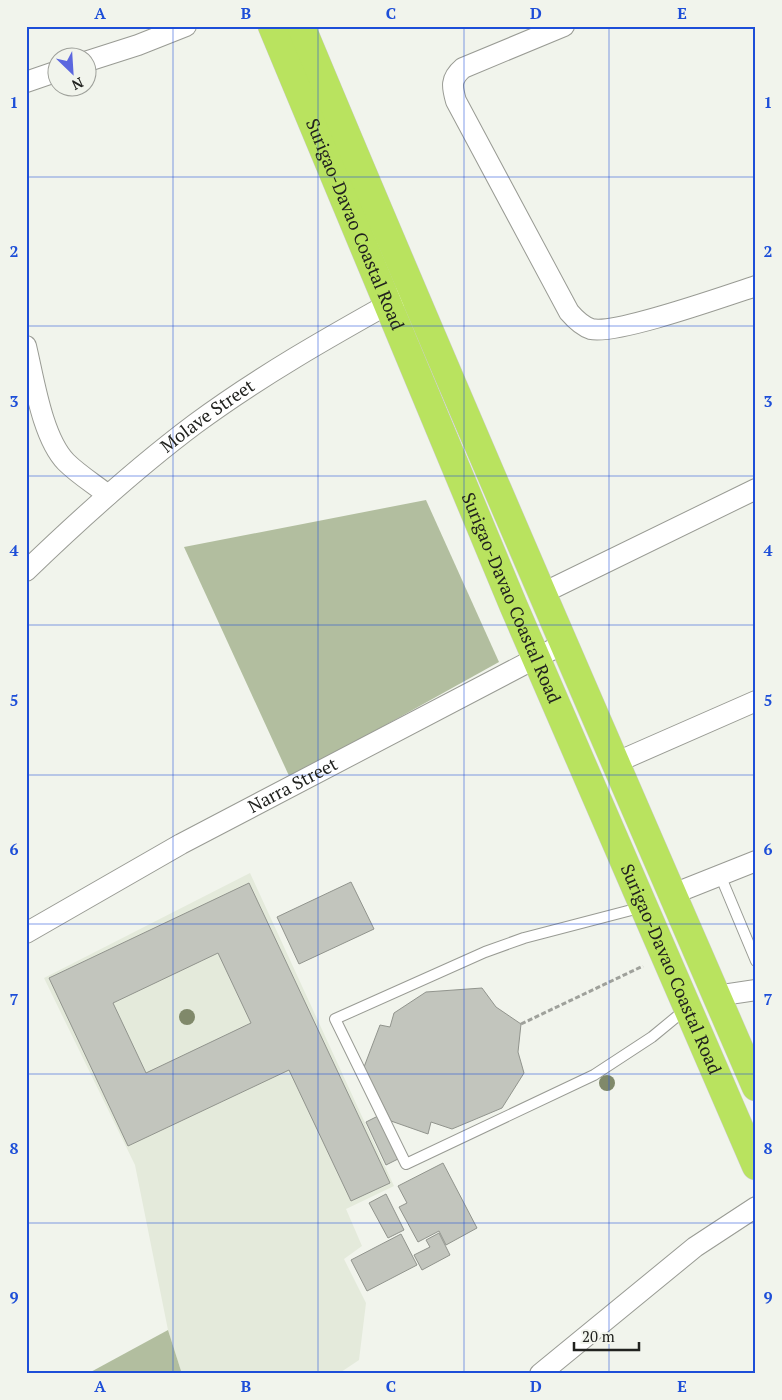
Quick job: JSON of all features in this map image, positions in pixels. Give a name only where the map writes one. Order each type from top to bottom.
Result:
[{"type":"highway","name":"Surigao-Davao Coastal Road","points":[[272,26],[643,907],[756,1166]]},
{"type":"highway","name":"Surigao-Davao Coastal Road","points":[[302,26],[541,594],[617,762],[756,1087]]},
{"type":"highway","points":[[643,907],[673,894]]},
{"type":"highway","points":[[687,1008],[716,996]]},
{"type":"street","points":[[98,58],[138,45],[186,26]]},
{"type":"street","points":[[564,26],[534,32],[463,68],[454,77],[452,83],[456,101],[569,312],[579,322],[591,329],[605,329],[654,318],[756,286]]},
{"type":"street","points":[[26,82],[48,74]]},
{"type":"street","name":"Molave Street","points":[[26,571],[150,458],[197,423],[301,353],[412,291]]},
{"type":"street","points":[[26,346],[47,427],[55,445],[65,461],[108,495]]},
{"type":"street","points":[[541,594],[756,489]]},
{"type":"street","name":"Narra Street","points":[[26,933],[181,844],[563,644]]},
{"type":"street","points":[[617,762],[756,701]]},
{"type":"street","points":[[673,894],[756,861]]},
{"type":"street","points":[[716,996],[756,990]]},
{"type":"street","points":[[540,1374],[695,1247],[756,1207]]},
{"type":"lane","points":[[720,875],[756,961]]},
{"type":"lane","points":[[643,907],[508,943],[335,1019],[406,1164],[594,1075],[652,1037],[687,1008]]},
{"type":"path","points":[[521,1024],[664,956]]},
{"type":"shaded area","points":[[250,873],[394,1186],[346,1209],[362,1246],[344,1259],[366,1303],[359,1360],[338,1374],[182,1374],[168,1330],[135,1165],[44,978]]},
{"type":"green space","points":[[426,500],[499,662],[290,778],[184,547]]},
{"type":"green space","points":[[168,1330],[182,1374],[87,1374]]},
{"type":"building","points":[[351,882],[374,929],[299,964],[277,917]]},
{"type":"building","points":[[249,883],[390,1183],[351,1201],[289,1070],[128,1146],[49,978]],"holes":[[[218,953],[251,1023],[146,1073],[113,1003]]]},
{"type":"building","points":[[482,988],[496,1007],[521,1024],[518,1052],[524,1073],[502,1108],[452,1129],[431,1122],[428,1134],[391,1121],[364,1067],[380,1025],[390,1027],[394,1013],[426,992]]},
{"type":"building","points":[[378,1116],[398,1159],[386,1165],[366,1122]]},
{"type":"building","points":[[443,1163],[477,1228],[446,1245],[439,1231],[418,1242],[399,1207],[407,1203],[398,1186]]},
{"type":"building","points":[[386,1194],[404,1230],[388,1238],[369,1203]]},
{"type":"building","points":[[439,1233],[450,1255],[422,1270],[414,1255],[430,1247],[426,1240]]},
{"type":"building","points":[[401,1234],[417,1265],[367,1291],[351,1260]]}]
